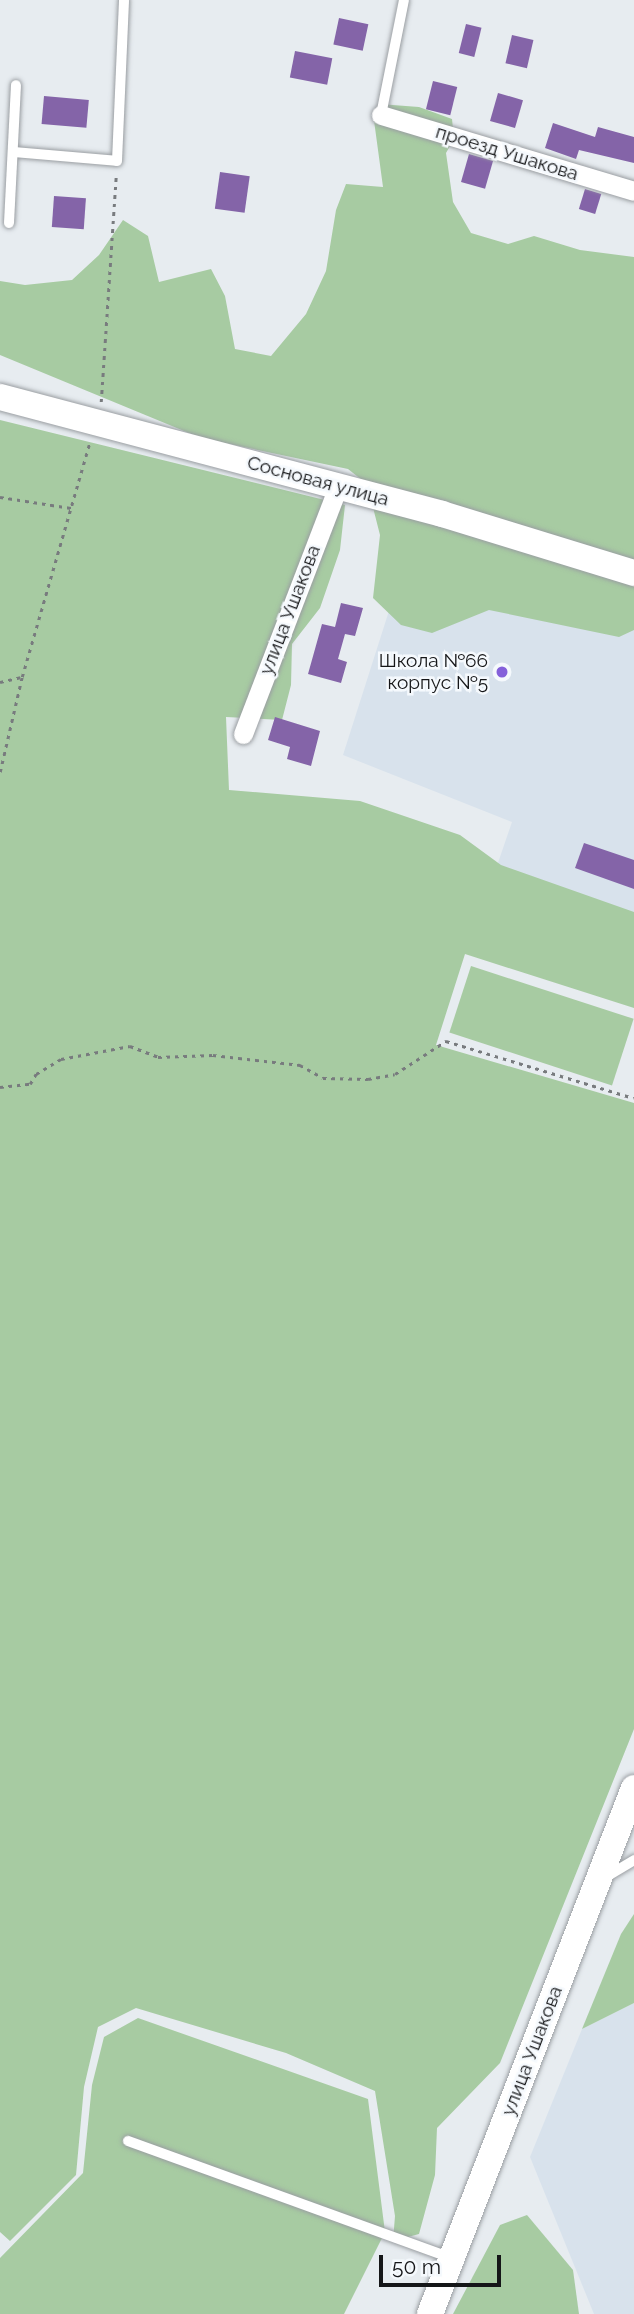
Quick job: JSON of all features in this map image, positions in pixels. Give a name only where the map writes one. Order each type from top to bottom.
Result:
[{"type":"street","name":"проезд Ушакова","points":[[381,115],[634,191]]},
{"type":"street","name":"Сосновая улица","points":[[0,397],[338,486],[634,573]]},
{"type":"street","name":"улица Ушакова","points":[[243,734],[338,486]]},
{"type":"street","name":"улица Ушакова","points":[[430,2314],[634,1788]]},
{"type":"lane","points":[[13,152],[117,161],[124,0]]},
{"type":"lane","points":[[381,115],[404,0]]},
{"type":"lane","points":[[9,223],[16,85]]},
{"type":"lane","points":[[597,1883],[634,1860]]},
{"type":"lane","points":[[128,2141],[451,2258]]},
{"type":"path","points":[[0,772],[22,677],[97,422],[106,378],[108,270],[117,161]]},
{"type":"path","points":[[0,497],[71,508]]},
{"type":"path","points":[[0,682],[22,677]]},
{"type":"path","points":[[0,1087],[30,1084],[36,1074],[61,1059],[130,1046],[158,1057],[213,1055],[300,1065],[323,1078],[368,1079],[395,1074],[446,1041],[634,1098]]},
{"type":"shaded area","name":"Школа №66 корпус №5","points":[[418,520],[634,588],[634,947],[488,892],[512,822],[343,755]]},
{"type":"shaded area","points":[[634,2003],[634,2314],[594,2314],[530,2157],[582,2029]]},
{"type":"green space","points":[[379,104],[419,107],[452,119],[454,139],[446,153],[453,202],[471,233],[508,244],[534,236],[580,250],[634,257],[634,630],[619,637],[489,610],[432,633],[401,625],[373,598],[380,535],[367,484],[348,469],[201,438],[0,355],[0,281],[25,285],[72,280],[99,255],[123,220],[148,236],[159,282],[211,269],[225,296],[235,349],[271,356],[306,314],[326,271],[336,210],[346,184],[383,187],[373,113]]},
{"type":"green space","points":[[0,420],[345,505],[340,550],[320,608],[292,644],[291,685],[282,720],[226,717],[229,790],[360,801],[460,835],[501,865],[634,912],[634,1008],[465,954],[436,1045],[634,1103],[634,1729],[500,2063],[437,2128],[435,2175],[419,2234],[393,2241],[395,2216],[375,2091],[286,2053],[136,2008],[98,2027],[84,2087],[76,2175],[10,2241],[0,2232]]},
{"type":"green space","points":[[471,966],[634,1019],[612,1085],[449,1033]]},
{"type":"green space","points":[[634,1914],[634,2003],[582,2029],[621,1934]]},
{"type":"green space","points":[[138,2018],[368,2099],[385,2232],[344,2314],[0,2314],[0,2258],[83,2173],[92,2085],[104,2037]]},
{"type":"green space","points":[[527,2215],[573,2270],[579,2314],[453,2314],[500,2225]]},
{"type":"building","points":[[339,18],[368,24],[363,51],[333,44]]},
{"type":"building","points":[[466,24],[482,28],[474,57],[459,53]]},
{"type":"building","points":[[512,35],[533,40],[527,68],[505,63]]},
{"type":"building","points":[[295,51],[332,58],[327,85],[290,78]]},
{"type":"building","points":[[433,81],[457,87],[450,115],[426,109]]},
{"type":"building","points":[[498,93],[523,100],[515,128],[490,121]]},
{"type":"building","points":[[44,96],[89,100],[86,128],[42,124]]},
{"type":"building","points":[[553,123],[595,137],[598,127],[634,137],[634,163],[579,150],[576,159],[545,148]]},
{"type":"building","points":[[469,154],[493,161],[485,189],[461,182]]},
{"type":"building","points":[[220,172],[250,176],[245,213],[215,209]]},
{"type":"building","points":[[585,189],[601,194],[595,214],[579,209]]},
{"type":"building","points":[[54,196],[86,198],[84,229],[52,227]]},
{"type":"building","points":[[341,603],[363,608],[355,636],[345,634],[338,659],[347,662],[341,683],[308,674],[322,624],[335,627]]},
{"type":"building","points":[[275,717],[320,731],[311,766],[287,759],[290,747],[268,740]]},
{"type":"building","points":[[584,843],[634,860],[634,889],[575,868]]},
{"type":"place","name":"Школа №66 корпус №5","points":[[502,672]]}]
